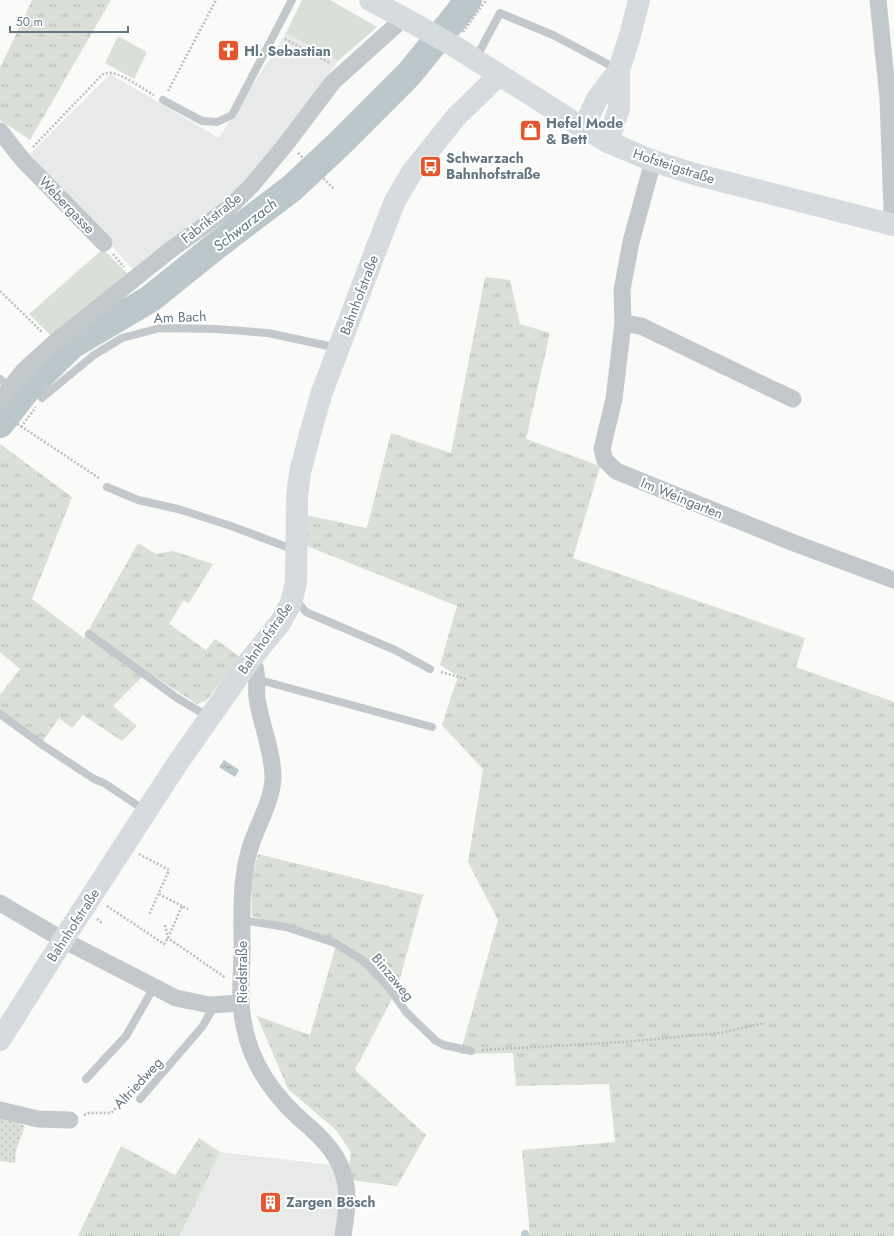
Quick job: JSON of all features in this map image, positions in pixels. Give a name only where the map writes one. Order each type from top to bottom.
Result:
[{"type":"street","points":[[608,142],[619,108],[619,70],[639,0]]},
{"type":"street","points":[[878,0],[888,98],[892,224]]},
{"type":"street","name":"Hofsteigstraße","points":[[373,1],[428,31],[456,40],[476,60],[583,128],[608,142],[653,162],[694,174],[892,224]]},
{"type":"street","name":"Fabrikstraße","points":[[3,389],[54,343],[169,251],[229,208],[252,185],[286,144],[333,82],[404,18]]},
{"type":"street","points":[[583,128],[597,99],[619,70]]},
{"type":"street","name":"Bahnhofstraße","points":[[0,1040],[63,940],[209,717],[253,670],[291,603],[296,583],[297,497],[300,472],[322,392],[395,201],[412,172],[456,117],[500,75]]},
{"type":"street","name":"Webergasse","points":[[0,131],[22,159],[104,243]]},
{"type":"street","name":"Im Weingarten","points":[[653,162],[631,242],[622,290],[623,323],[614,399],[602,449],[604,460],[616,471],[786,540],[894,580]]},
{"type":"street","points":[[623,323],[641,326],[792,399]]},
{"type":"street","name":"Riedstraße","points":[[253,670],[272,765],[273,778],[269,798],[250,848],[243,884],[241,1003],[251,1051],[259,1069],[281,1099],[324,1141],[339,1163],[346,1186],[348,1199],[343,1236]]},
{"type":"street","points":[[0,903],[63,940],[176,998],[215,1005],[241,1003]]},
{"type":"street","points":[[0,1110],[38,1119],[70,1120]]},
{"type":"lane","points":[[163,100],[202,120],[217,122],[232,115],[292,0]]},
{"type":"lane","points":[[476,60],[500,13],[553,35],[619,70]]},
{"type":"lane","name":"Am Bach","points":[[42,398],[94,355],[122,338],[160,328],[216,329],[268,333],[339,348]]},
{"type":"lane","points":[[107,487],[138,500],[178,509],[231,526],[296,550]]},
{"type":"lane","points":[[291,603],[300,605],[306,612],[395,650],[430,669]]},
{"type":"lane","points":[[89,634],[176,698],[209,717]]},
{"type":"lane","points":[[253,670],[432,727]]},
{"type":"lane","points":[[0,714],[50,750],[147,812]]},
{"type":"lane","name":"Binzaweg","points":[[242,920],[286,927],[335,943],[365,962],[390,989],[406,1012],[436,1041],[444,1045],[471,1050]]},
{"type":"lane","points":[[86,1079],[126,1036],[154,988]]},
{"type":"lane","name":"Altriedweg","points":[[140,1099],[202,1027],[215,1005]]},
{"type":"path","points":[[22,159],[97,80],[106,73],[113,73],[163,100],[216,0]]},
{"type":"path","points":[[456,40],[486,0]]},
{"type":"path","points":[[275,33],[334,66]]},
{"type":"path","points":[[304,158],[334,189]]},
{"type":"path","name":"Webergasse","points":[[104,243],[135,279]]},
{"type":"path","points":[[0,291],[54,343]]},
{"type":"path","points":[[20,427],[42,398]]},
{"type":"path","points":[[0,412],[20,427],[104,481],[107,487]]},
{"type":"path","points":[[430,669],[466,679]]},
{"type":"path","points":[[133,851],[169,870],[149,915]]},
{"type":"path","points":[[159,894],[188,909]]},
{"type":"path","points":[[106,906],[164,944],[182,906]]},
{"type":"path","points":[[165,925],[168,938],[231,981]]},
{"type":"path","points":[[471,1050],[624,1042],[720,1034],[765,1022]]},
{"type":"path","name":"Altriedweg","points":[[70,1120],[89,1112],[111,1113],[132,1090]]},
{"type":"shaded area","points":[[286,33],[338,61],[257,172],[221,206],[135,272],[30,154],[110,74],[219,138]]},
{"type":"shaded area","name":"Zargen Bösch","points":[[220,1152],[349,1167],[346,1236],[180,1236]]},
{"type":"green space","points":[[32,0],[111,0],[30,140],[0,120],[0,66]]},
{"type":"green space","points":[[302,0],[330,0],[377,27],[338,61],[286,33]]},
{"type":"green space","points":[[118,36],[147,52],[134,79],[105,63]]},
{"type":"green space","points":[[103,249],[129,275],[53,338],[29,314]]},
{"type":"green space","points":[[485,277],[510,280],[520,324],[550,333],[526,439],[600,466],[573,558],[805,638],[796,667],[894,702],[894,1236],[530,1236],[522,1150],[615,1142],[609,1084],[516,1086],[513,1053],[460,1054],[498,920],[468,862],[483,769],[442,725],[458,676],[440,665],[457,606],[307,546],[306,515],[367,528],[391,433],[451,453]]},
{"type":"green space","points":[[0,444],[72,497],[32,599],[84,638],[138,543],[156,554],[173,551],[213,564],[189,603],[183,601],[169,624],[206,650],[215,639],[240,657],[207,700],[197,704],[146,671],[113,706],[137,726],[122,741],[83,715],[72,728],[59,718],[43,741],[0,710],[0,695],[20,669],[0,652]]},
{"type":"green space","points":[[258,854],[423,895],[397,989],[355,1070],[426,1135],[397,1186],[351,1180],[349,1167],[351,1153],[337,1131],[288,1089],[257,1016],[310,1035],[337,942],[252,916],[251,880]]},
{"type":"green space","points":[[0,1115],[25,1126],[16,1150],[15,1163],[0,1161]]},
{"type":"green space","points":[[199,1138],[220,1152],[180,1236],[78,1236],[121,1146],[175,1175]]},
{"type":"water","points":[[224,760],[239,770],[235,777],[219,767]]},
{"type":"waterway","name":"Schwarzach","points":[[0,424],[28,388],[72,345],[150,299],[212,249],[292,188],[338,145],[409,74],[468,0]]},
{"type":"place","name":"Hl. Sebastian","points":[[228,51]]},
{"type":"place","name":"Hefel Mode & Bett","points":[[531,131]]},
{"type":"place","name":"Schwarzach Bahnhofstraße","points":[[430,166]]},
{"type":"place","name":"Zargen Bösch","points":[[270,1202]]}]
